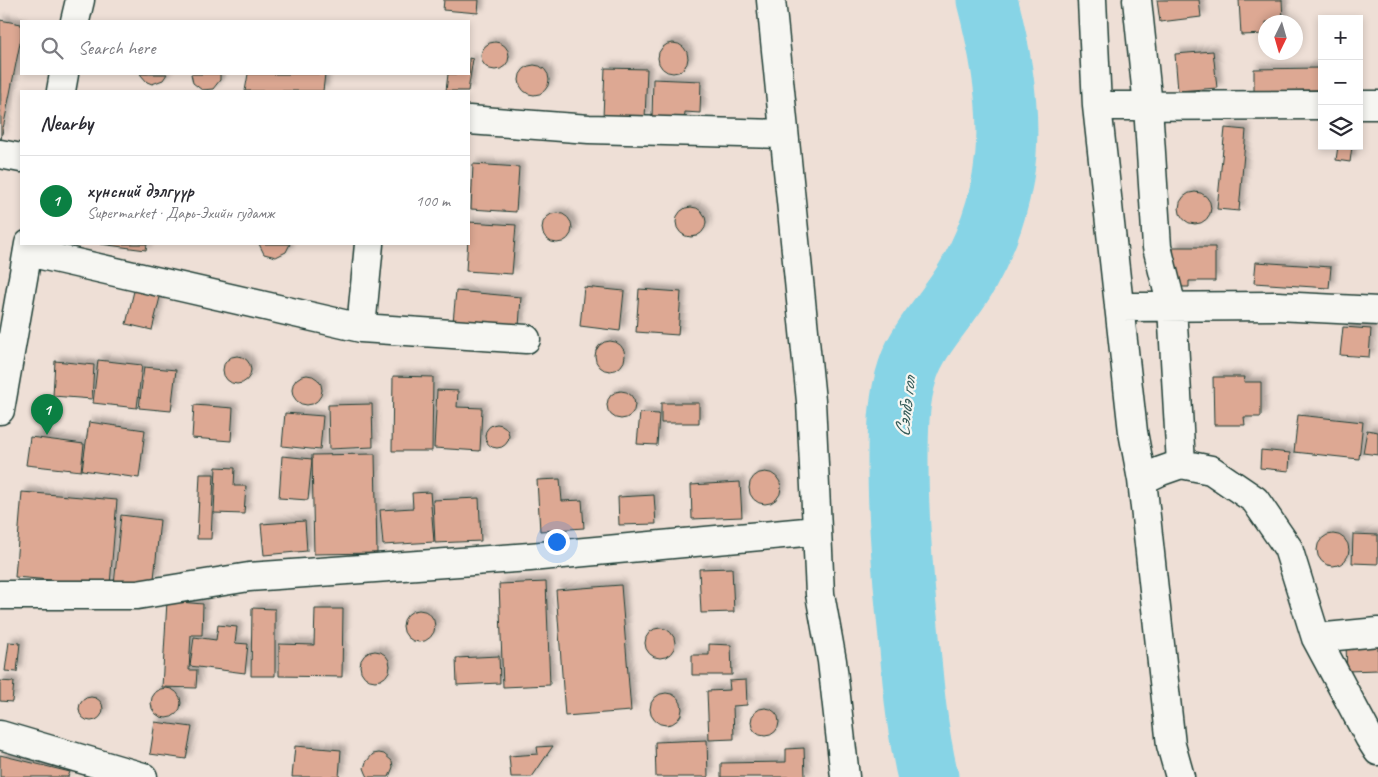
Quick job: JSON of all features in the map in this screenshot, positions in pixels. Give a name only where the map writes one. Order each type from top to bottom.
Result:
[{"type":"street","points":[[75,20],[80,0]]},
{"type":"street","points":[[771,0],[811,401],[820,594],[832,661],[845,777]]},
{"type":"street","points":[[1092,0],[1097,106],[1133,432],[1142,480],[1171,745],[1180,777]]},
{"type":"street","points":[[1137,0],[1148,106],[1157,247],[1172,307],[1181,464]]},
{"type":"street","points":[[61,90],[64,75]]},
{"type":"street","points":[[1097,106],[1318,105]]},
{"type":"street","points":[[1363,105],[1378,105]]},
{"type":"street","points":[[470,120],[589,129],[784,134]]},
{"type":"street","points":[[0,154],[20,158]]},
{"type":"street","points":[[361,328],[369,245]]},
{"type":"street","points":[[0,410],[29,248],[361,328],[526,339]]},
{"type":"street","points":[[1119,307],[1277,306],[1378,312]]},
{"type":"street","points":[[1142,480],[1181,464],[1212,470],[1255,500],[1288,548],[1316,638],[1378,751]]},
{"type":"street","points":[[0,595],[137,595],[249,577],[530,557],[816,531]]},
{"type":"street","points":[[1316,638],[1378,632]]},
{"type":"street","points":[[0,735],[143,777]]},
{"type":"building","points":[[444,0],[479,0],[478,13],[443,10]]},
{"type":"building","points":[[1157,0],[1199,0],[1201,17],[1160,22]]},
{"type":"building","points":[[1239,0],[1282,0],[1283,15],[1258,15],[1258,34],[1241,35]]},
{"type":"building","points":[[0,20],[20,24],[20,43],[1,139]]},
{"type":"building","points":[[495,42],[505,46],[509,56],[505,66],[495,70],[485,66],[481,56],[485,46]]},
{"type":"building","points":[[673,43],[679,44],[687,52],[687,64],[679,72],[673,73],[667,72],[659,64],[658,58],[659,52],[667,44]]},
{"type":"building","points":[[1213,51],[1217,88],[1178,91],[1175,54]]},
{"type":"building","points":[[470,58],[473,59],[468,90],[446,90],[448,75],[470,75]]},
{"type":"building","points":[[534,65],[540,66],[548,74],[548,86],[540,94],[534,95],[528,94],[520,86],[519,80],[520,74],[528,66]]},
{"type":"building","points":[[605,68],[647,69],[645,119],[603,117]]},
{"type":"building","points":[[1318,68],[1318,90],[1254,91],[1254,69]]},
{"type":"building","points":[[141,75],[166,75],[163,80],[152,84],[147,82]]},
{"type":"building","points":[[191,75],[220,75],[220,80],[213,89],[202,90],[193,83]]},
{"type":"building","points":[[248,75],[325,75],[323,90],[245,90]]},
{"type":"building","points":[[653,79],[701,81],[700,113],[685,112],[684,123],[652,119]]},
{"type":"building","points":[[1225,128],[1246,130],[1239,211],[1217,209]]},
{"type":"building","points":[[1337,150],[1352,150],[1350,162],[1336,160]]},
{"type":"building","points":[[473,164],[519,167],[516,212],[471,209]]},
{"type":"building","points":[[1195,192],[1201,193],[1206,197],[1210,202],[1210,214],[1206,219],[1201,223],[1195,224],[1189,223],[1184,219],[1180,214],[1179,208],[1180,202],[1184,197],[1189,193]]},
{"type":"building","points":[[691,207],[697,208],[705,216],[705,228],[697,236],[691,237],[685,236],[677,228],[676,222],[677,216],[685,208]]},
{"type":"building","points":[[557,213],[563,214],[571,222],[571,234],[563,242],[557,243],[551,242],[543,234],[542,228],[543,222],[551,214]]},
{"type":"building","points":[[470,222],[516,225],[512,274],[466,271],[468,245],[470,245]]},
{"type":"building","points":[[108,245],[147,245],[146,250]]},
{"type":"building","points":[[260,245],[290,245],[286,252],[276,257],[264,254]]},
{"type":"building","points":[[1173,247],[1215,247],[1215,281],[1189,281],[1189,287],[1173,287]]},
{"type":"building","points":[[1256,262],[1331,267],[1329,288],[1254,283]]},
{"type":"building","points":[[584,287],[624,291],[620,331],[580,326]]},
{"type":"building","points":[[639,289],[681,292],[678,335],[636,332]]},
{"type":"building","points":[[134,291],[160,297],[152,330],[126,324]]},
{"type":"building","points":[[456,291],[521,297],[519,327],[453,322]]},
{"type":"building","points":[[1343,327],[1371,329],[1369,357],[1340,355]]},
{"type":"building","points":[[610,341],[616,342],[624,350],[624,362],[616,370],[610,371],[604,370],[596,362],[595,356],[596,350],[604,342]]},
{"type":"building","points":[[237,356],[247,360],[251,370],[247,380],[237,384],[227,380],[223,370],[227,360]]},
{"type":"building","points":[[98,360],[142,365],[137,408],[93,403]]},
{"type":"building","points":[[55,361],[94,365],[92,399],[53,396]]},
{"type":"building","points":[[144,367],[176,370],[171,411],[139,408]]},
{"type":"building","points":[[307,375],[313,376],[321,384],[321,396],[313,404],[307,405],[301,404],[293,396],[292,390],[293,384],[301,376]]},
{"type":"building","points":[[393,376],[433,377],[432,451],[392,451]]},
{"type":"building","points":[[1213,377],[1245,377],[1244,382],[1261,382],[1261,417],[1244,417],[1245,425],[1214,425]]},
{"type":"building","points":[[437,390],[458,391],[457,407],[482,408],[480,451],[434,448]]},
{"type":"building","points":[[621,391],[631,395],[635,405],[631,415],[621,419],[611,415],[607,405],[611,395]]},
{"type":"building","points":[[661,403],[699,403],[699,423],[661,423]]},
{"type":"building","points":[[372,404],[373,447],[329,449],[328,405]]},
{"type":"building","points":[[194,405],[233,408],[231,441],[192,438]]},
{"type":"building","points":[[285,413],[323,416],[320,450],[282,446]]},
{"type":"building","points":[[640,413],[659,414],[657,445],[637,444]]},
{"type":"building","points":[[1298,415],[1363,422],[1359,459],[1294,452]]},
{"type":"building","points":[[89,422],[145,430],[139,478],[82,470]]},
{"type":"building","points":[[497,424],[505,428],[509,436],[505,444],[497,448],[489,444],[485,436],[489,428]]},
{"type":"building","points":[[1367,430],[1378,432],[1378,455],[1363,453]]},
{"type":"building","points":[[30,437],[84,444],[81,471],[26,465]]},
{"type":"building","points":[[1261,450],[1290,453],[1289,471],[1260,468]]},
{"type":"building","points":[[375,454],[377,553],[314,554],[312,455]]},
{"type":"building","points":[[282,456],[312,459],[308,500],[279,498]]},
{"type":"building","points":[[216,467],[235,468],[234,486],[246,486],[244,514],[214,513]]},
{"type":"building","points":[[765,472],[771,473],[776,477],[780,482],[780,494],[776,499],[771,503],[765,504],[759,503],[754,499],[750,494],[749,488],[750,482],[754,477],[759,473]]},
{"type":"building","points":[[200,474],[214,474],[211,539],[197,539]]},
{"type":"building","points":[[560,479],[562,501],[582,500],[584,528],[540,531],[537,480]]},
{"type":"building","points":[[740,482],[742,517],[692,519],[691,485]]},
{"type":"building","points":[[22,492],[117,500],[110,585],[15,577]]},
{"type":"building","points":[[430,492],[434,542],[383,545],[380,510],[413,508],[412,493]]},
{"type":"building","points":[[654,495],[656,524],[619,525],[618,497]]},
{"type":"building","points":[[479,498],[481,541],[435,543],[433,500]]},
{"type":"building","points":[[121,515],[160,520],[154,579],[114,585]]},
{"type":"building","points":[[305,521],[307,551],[264,555],[261,524]]},
{"type":"building","points":[[1333,534],[1339,535],[1344,539],[1348,544],[1348,556],[1344,561],[1339,565],[1333,566],[1327,565],[1322,561],[1318,556],[1317,550],[1318,544],[1322,539],[1327,535]]},
{"type":"building","points":[[1353,534],[1378,535],[1378,564],[1352,563]]},
{"type":"building","points":[[732,568],[734,612],[701,613],[699,569]]},
{"type":"building","points":[[546,582],[550,685],[503,687],[499,584]]},
{"type":"building","points":[[621,585],[631,711],[565,716],[556,590]]},
{"type":"building","points":[[167,601],[203,604],[202,635],[191,635],[189,670],[197,670],[196,688],[162,687]]},
{"type":"building","points":[[252,608],[275,609],[275,676],[251,676]]},
{"type":"building","points":[[315,609],[343,609],[342,677],[279,676],[279,644],[314,645]]},
{"type":"building","points":[[419,610],[425,611],[430,615],[434,620],[434,632],[430,637],[425,641],[419,642],[413,641],[408,637],[404,632],[403,626],[404,620],[408,615],[413,611]]},
{"type":"building","points":[[218,625],[237,627],[235,643],[248,644],[245,673],[190,666],[194,637],[216,640]]},
{"type":"building","points":[[660,628],[666,629],[674,637],[674,649],[666,657],[660,658],[654,657],[646,649],[645,643],[646,637],[654,629]]},
{"type":"building","points":[[9,642],[20,643],[17,672],[5,671]]},
{"type":"building","points":[[709,644],[731,645],[732,675],[692,675],[692,655],[709,655]]},
{"type":"building","points":[[1346,645],[1378,645],[1378,670],[1347,671]]},
{"type":"building","points":[[375,651],[381,652],[389,660],[389,672],[381,680],[375,681],[369,680],[361,672],[360,666],[361,660],[369,652]]},
{"type":"building","points":[[499,656],[500,683],[457,685],[456,658]]},
{"type":"building","points":[[746,680],[747,705],[733,706],[734,739],[709,740],[707,691],[730,690],[729,681]]},
{"type":"building","points":[[0,681],[14,682],[12,702],[0,701]]},
{"type":"building","points":[[166,688],[172,689],[180,697],[180,709],[172,717],[166,718],[160,717],[152,709],[151,703],[152,697],[160,689]]},
{"type":"building","points":[[666,693],[672,694],[677,698],[681,703],[681,715],[677,720],[672,724],[666,725],[660,724],[655,720],[651,715],[650,709],[651,703],[655,698],[660,694]]},
{"type":"building","points":[[91,697],[100,700],[103,709],[100,718],[91,721],[82,718],[79,709],[82,700]]},
{"type":"building","points":[[765,708],[775,712],[779,722],[775,732],[765,736],[755,732],[751,722],[755,712]]},
{"type":"building","points":[[155,722],[192,727],[186,759],[150,754]]},
{"type":"building","points":[[707,740],[708,777],[656,777],[655,742]]},
{"type":"building","points":[[295,746],[341,750],[339,777],[292,777]]},
{"type":"building","points":[[553,746],[532,777],[511,777],[509,756],[538,754],[537,747]]},
{"type":"building","points":[[804,748],[805,777],[721,777],[721,763],[786,762],[786,749]]},
{"type":"building","points":[[373,754],[384,754],[392,761],[393,767],[389,777],[368,777],[364,768],[366,762]]},
{"type":"building","points":[[0,755],[70,772],[68,777],[0,777]]},
{"type":"waterway","name":"Сэлбэ гол","points":[[928,777],[916,707],[903,572],[898,485],[899,416],[902,393],[913,358],[919,346],[968,275],[985,241],[997,207],[1004,173],[1007,140],[1006,106],[996,36],[987,0]]},
{"type":"place","name":"хүнсний дэлгүүр","points":[[47,435]]}]
